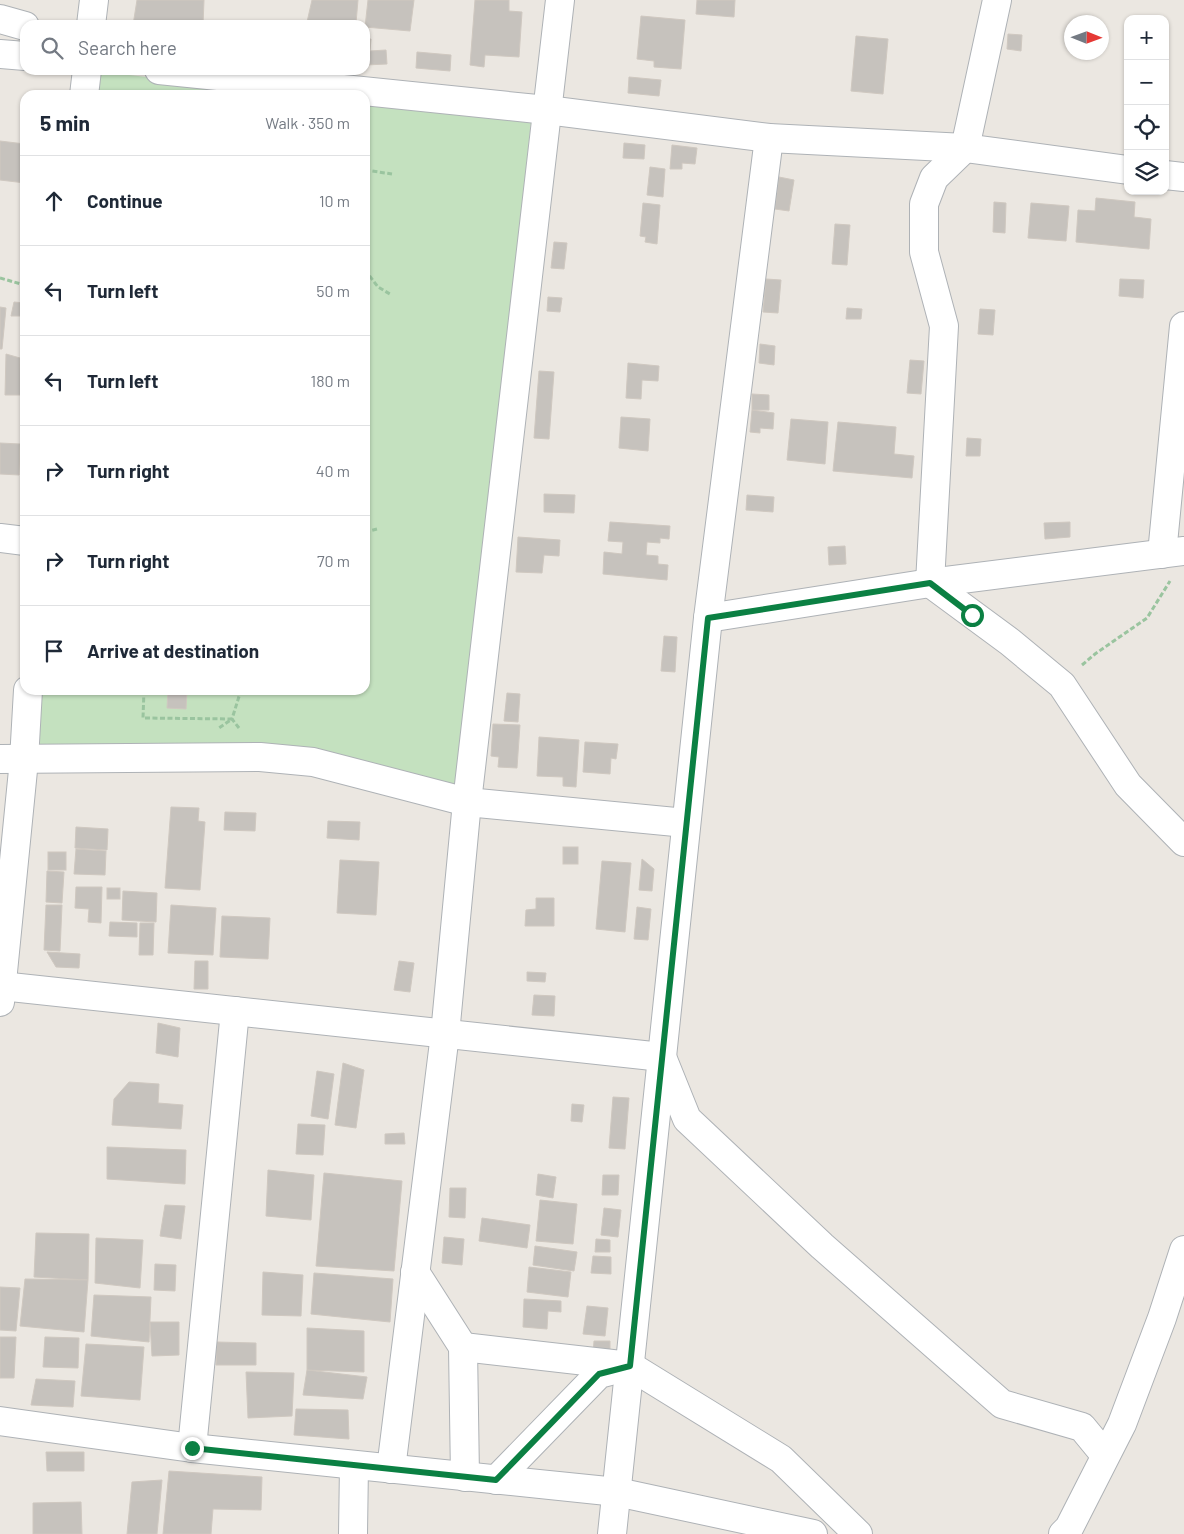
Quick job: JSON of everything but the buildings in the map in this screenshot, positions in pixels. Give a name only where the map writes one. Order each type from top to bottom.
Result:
[{"type":"street","points":[[92,20],[94,0]]},
{"type":"street","points":[[391,1469],[445,1034],[467,802],[560,0]]},
{"type":"street","points":[[930,583],[944,326],[924,252],[924,204],[934,178],[965,148],[997,0]]},
{"type":"street","points":[[0,19],[20,25]]},
{"type":"street","points":[[0,54],[20,56]]},
{"type":"street","points":[[85,90],[86,75]]},
{"type":"street","points":[[208,75],[354,90]]},
{"type":"street","points":[[370,92],[547,110],[769,138],[965,148],[1124,169]]},
{"type":"street","points":[[612,1534],[708,618],[769,138]]},
{"type":"street","points":[[1169,176],[1184,178]]},
{"type":"street","points":[[708,618],[930,583],[1175,553],[1184,326]]},
{"type":"street","points":[[0,538],[20,540]]},
{"type":"street","points":[[930,583],[1010,642],[1062,685],[1128,785],[1184,842]]},
{"type":"street","points":[[27,695],[12,760],[1,994],[235,1011],[662,1057]]},
{"type":"street","points":[[12,760],[260,757],[313,762],[467,802],[686,823]]},
{"type":"street","points":[[192,1448],[235,1011]]},
{"type":"street","points":[[662,1057],[687,1119],[822,1246],[1002,1404],[1082,1427],[1105,1455]]},
{"type":"street","points":[[1063,1534],[1069,1528],[1125,1415],[1162,1318],[1184,1250]]},
{"type":"street","points":[[415,1272],[463,1347],[465,1477]]},
{"type":"street","points":[[463,1347],[630,1366],[781,1459],[858,1534]]},
{"type":"street","points":[[496,1480],[599,1374],[630,1366]]},
{"type":"street","points":[[0,1421],[192,1448],[616,1492],[813,1534]]},
{"type":"street","points":[[353,1534],[354,1465]]},
{"type":"path","points":[[370,171],[392,174]]},
{"type":"path","points":[[370,277],[378,287],[390,294]]},
{"type":"path","points":[[0,278],[20,284]]},
{"type":"path","points":[[370,531],[377,529]]},
{"type":"path","points":[[1062,685],[1095,654],[1147,618],[1169,583],[1175,553]]},
{"type":"path","points":[[144,695],[143,718],[232,719]]},
{"type":"path","points":[[217,730],[232,719],[239,695]]},
{"type":"path","points":[[232,719],[260,757]]},
{"type":"green space","points":[[95,75],[130,75],[259,90],[93,90]]},
{"type":"green space","points":[[370,103],[531,122],[459,788],[35,749],[40,695],[370,695]]},
{"type":"route","points":[[192,1448],[496,1480],[599,1374],[630,1366],[708,618],[930,583],[972,615]]}]
